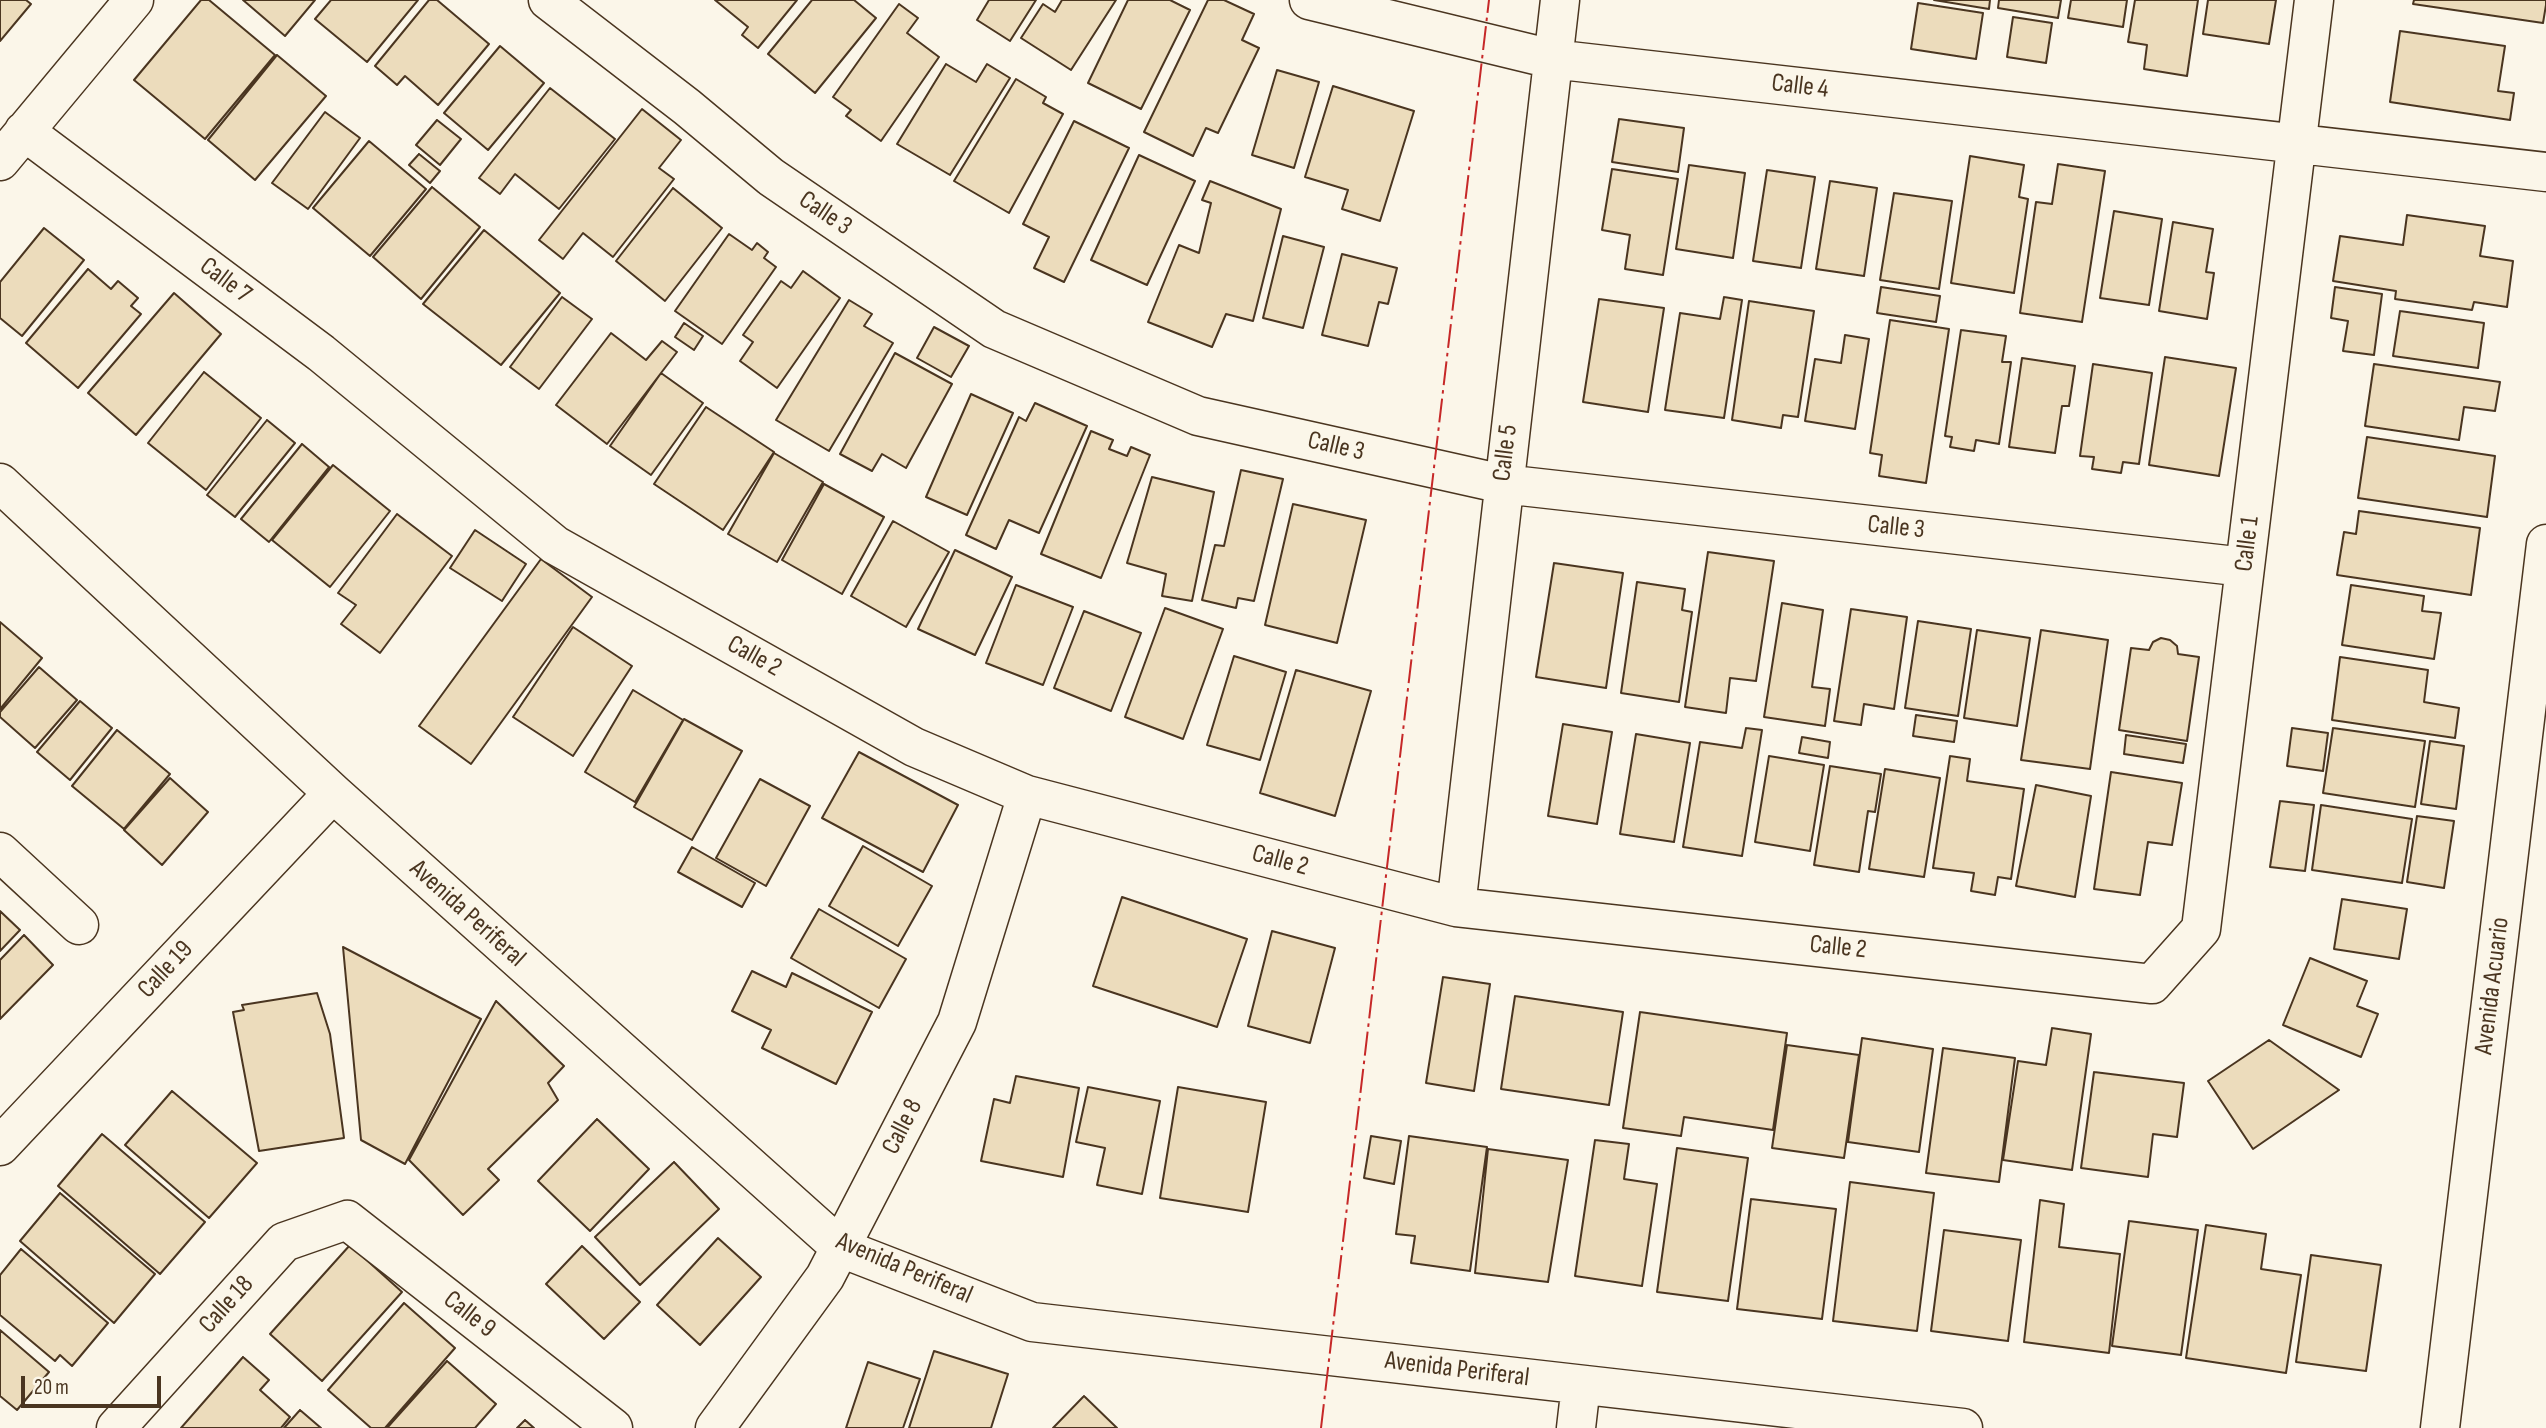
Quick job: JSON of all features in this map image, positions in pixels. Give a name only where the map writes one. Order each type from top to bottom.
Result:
[{"type":"street","points":[[0,161],[134,0]]},
{"type":"street","name":"Calle 3","points":[[548,0],[687,107],[771,177],[994,329],[1198,416],[1503,484],[2245,567]]},
{"type":"street","name":"Calle 4","points":[[1309,0],[1552,59],[2546,172]]},
{"type":"street","name":"Calle 5","points":[[1456,907],[1560,0]]},
{"type":"street","name":"Calle 1","points":[[2066,973],[2152,984],[2201,929],[2314,0]]},
{"type":"street","name":"Calle 7","points":[[24,131],[321,353],[555,545]]},
{"type":"street","name":"Avenida Periferal","points":[[0,484],[333,793],[841,1248],[1032,1322],[1963,1428]]},
{"type":"street","name":"Avenida Acuario","points":[[2440,1428],[2546,544]]},
{"type":"street","name":"Calle 2","points":[[555,545],[914,747],[1027,795],[1456,907],[2066,973]]},
{"type":"street","name":"Calle 19","points":[[0,1146],[333,793]]},
{"type":"street","name":"Calle 8","points":[[715,1428],[825,1277],[957,1022],[1027,795]]},
{"type":"street","points":[[0,852],[79,925]]},
{"type":"street","name":"Calle 9","points":[[321,1230],[347,1220],[613,1428]]},
{"type":"street","name":"Calle 18","points":[[116,1428],[284,1242],[321,1230]]},
{"type":"street","points":[[1576,1428],[1581,1385]]},
{"type":"building","points":[[0,0],[26,0],[31,4],[0,41]]},
{"type":"building","points":[[201,0],[209,0],[275,55],[205,139],[134,80]]},
{"type":"building","points":[[243,0],[315,0],[285,36]]},
{"type":"building","points":[[331,0],[418,0],[367,62],[315,19]]},
{"type":"building","points":[[429,0],[437,0],[489,44],[438,105],[405,76],[397,85],[375,66]]},
{"type":"building","points":[[715,0],[797,0],[758,48],[742,35],[748,27]]},
{"type":"building","points":[[812,0],[854,0],[876,18],[815,93],[768,54]]},
{"type":"building","points":[[989,0],[1036,0],[1010,41],[977,20]]},
{"type":"building","points":[[1062,0],[1116,0],[1071,70],[1021,38],[1043,4],[1055,12]]},
{"type":"building","points":[[1128,0],[1170,0],[1190,10],[1141,109],[1088,83]]},
{"type":"building","points":[[1208,0],[1224,0],[1254,14],[1242,40],[1259,48],[1218,133],[1206,128],[1193,156],[1144,132]]},
{"type":"building","points":[[1934,0],[1990,0],[1989,9]]},
{"type":"building","points":[[1999,0],[2061,0],[2058,18],[1998,8]]},
{"type":"building","points":[[2071,0],[2127,0],[2123,27],[2068,18]]},
{"type":"building","points":[[2135,0],[2198,0],[2187,76],[2144,69],[2147,45],[2128,42]]},
{"type":"building","points":[[2208,0],[2276,0],[2269,44],[2203,34]]},
{"type":"building","points":[[2414,0],[2546,0],[2546,5],[2543,23],[2413,4]]},
{"type":"building","points":[[1918,3],[1983,13],[1976,59],[1911,49]]},
{"type":"building","points":[[899,4],[918,18],[907,33],[939,57],[881,141],[846,116],[851,110],[833,97]]},
{"type":"building","points":[[2013,17],[2052,23],[2046,63],[2007,57]]},
{"type":"building","points":[[2400,31],[2505,46],[2498,91],[2514,93],[2510,120],[2390,102]]},
{"type":"building","points":[[500,46],[544,83],[488,150],[444,113]]},
{"type":"building","points":[[277,55],[326,96],[255,180],[208,140]]},
{"type":"building","points":[[946,64],[976,82],[987,64],[1010,78],[950,175],[897,144]]},
{"type":"building","points":[[1277,70],[1319,82],[1294,168],[1252,155]]},
{"type":"building","points":[[1016,79],[1046,97],[1043,103],[1063,114],[1009,213],[954,181]]},
{"type":"building","points":[[1333,86],[1414,111],[1380,221],[1342,209],[1348,190],[1305,177]]},
{"type":"building","points":[[550,88],[615,139],[559,209],[515,174],[500,194],[479,178]]},
{"type":"building","points":[[642,109],[681,140],[659,168],[674,179],[613,257],[583,233],[563,259],[539,240]]},
{"type":"building","points":[[325,112],[360,138],[308,209],[272,183]]},
{"type":"building","points":[[1619,119],[1684,128],[1678,172],[1612,162]]},
{"type":"building","points":[[437,120],[461,139],[440,165],[416,145]]},
{"type":"building","points":[[1074,121],[1129,148],[1064,282],[1034,268],[1049,237],[1023,224]]},
{"type":"building","points":[[369,141],[426,189],[370,256],[313,208]]},
{"type":"building","points":[[419,154],[440,171],[430,183],[409,165]]},
{"type":"building","points":[[1139,155],[1195,181],[1147,285],[1091,260]]},
{"type":"building","points":[[1970,156],[2024,165],[2019,197],[2028,199],[2014,293],[1951,283]]},
{"type":"building","points":[[2058,164],[2105,171],[2082,322],[2020,313],[2036,202],[2052,204]]},
{"type":"building","points":[[1689,165],[1745,173],[1733,258],[1676,249]]},
{"type":"building","points":[[1612,169],[1678,179],[1663,275],[1625,269],[1630,235],[1602,230]]},
{"type":"building","points":[[1767,170],[1815,177],[1801,268],[1753,261]]},
{"type":"building","points":[[1210,181],[1281,209],[1253,321],[1226,314],[1212,347],[1148,322],[1179,245],[1199,253],[1211,203],[1202,200]]},
{"type":"building","points":[[1830,181],[1877,188],[1864,276],[1816,269]]},
{"type":"building","points":[[432,187],[480,227],[421,299],[373,257]]},
{"type":"building","points":[[673,188],[722,228],[665,301],[616,261]]},
{"type":"building","points":[[1894,193],[1952,201],[1939,289],[1880,280]]},
{"type":"building","points":[[2114,211],[2162,219],[2149,305],[2100,298]]},
{"type":"building","points":[[2407,215],[2485,226],[2480,256],[2513,261],[2507,307],[2474,302],[2472,310],[2395,299],[2396,291],[2333,281],[2340,236],[2403,245]]},
{"type":"building","points":[[2173,222],[2213,229],[2206,272],[2214,273],[2207,319],[2159,311]]},
{"type":"building","points":[[44,228],[84,260],[22,336],[0,318],[0,282]]},
{"type":"building","points":[[484,230],[560,293],[501,365],[423,304]]},
{"type":"building","points":[[729,234],[752,250],[757,243],[768,252],[764,258],[776,267],[722,344],[675,311]]},
{"type":"building","points":[[1283,236],[1324,247],[1303,328],[1263,318]]},
{"type":"building","points":[[1342,254],[1397,268],[1388,304],[1379,302],[1368,346],[1322,335]]},
{"type":"building","points":[[88,269],[111,289],[118,281],[138,298],[131,306],[141,314],[78,388],[26,343]]},
{"type":"building","points":[[803,271],[840,298],[777,388],[740,361],[753,342],[743,335],[781,281],[791,288]]},
{"type":"building","points":[[1881,287],[1940,296],[1936,322],[1877,313]]},
{"type":"building","points":[[2335,287],[2382,294],[2374,355],[2343,351],[2348,321],[2331,318]]},
{"type":"building","points":[[174,293],[221,334],[136,435],[88,393]]},
{"type":"building","points":[[562,297],[592,319],[539,389],[510,367]]},
{"type":"building","points":[[1724,297],[1742,300],[1724,418],[1665,410],[1680,313],[1720,319]]},
{"type":"building","points":[[1599,299],[1664,308],[1648,412],[1583,402]]},
{"type":"building","points":[[849,300],[872,314],[864,326],[893,343],[829,451],[776,420]]},
{"type":"building","points":[[1749,301],[1814,311],[1798,417],[1783,415],[1781,428],[1732,420]]},
{"type":"building","points":[[2400,311],[2484,323],[2478,368],[2393,356]]},
{"type":"building","points":[[1890,320],[1949,329],[1926,483],[1879,476],[1882,455],[1870,453]]},
{"type":"building","points":[[684,323],[703,336],[694,350],[675,337]]},
{"type":"building","points":[[934,327],[969,346],[951,377],[917,358]]},
{"type":"building","points":[[1961,330],[2006,336],[2002,362],[2011,362],[1999,444],[1976,440],[1974,451],[1950,447],[1952,437],[1945,436]]},
{"type":"building","points":[[611,333],[646,360],[662,341],[677,352],[607,444],[556,405]]},
{"type":"building","points":[[1845,335],[1869,339],[1855,429],[1805,421],[1815,359],[1841,363]]},
{"type":"building","points":[[895,353],[952,384],[906,468],[882,454],[872,471],[840,454]]},
{"type":"building","points":[[2165,357],[2236,368],[2219,476],[2149,465]]},
{"type":"building","points":[[2022,358],[2075,366],[2069,406],[2062,406],[2055,453],[2009,447]]},
{"type":"building","points":[[2093,364],[2152,373],[2139,464],[2123,462],[2121,473],[2092,469],[2094,457],[2080,456]]},
{"type":"building","points":[[2374,364],[2500,382],[2495,411],[2464,407],[2459,440],[2365,426]]},
{"type":"building","points":[[204,372],[261,418],[206,490],[148,443]]},
{"type":"building","points":[[661,373],[703,403],[651,475],[610,446]]},
{"type":"building","points":[[971,394],[1013,413],[967,515],[926,497]]},
{"type":"building","points":[[1035,403],[1087,426],[1039,533],[1009,520],[996,549],[966,535],[1019,417],[1026,421]]},
{"type":"building","points":[[706,407],[774,452],[723,530],[654,484]]},
{"type":"building","points":[[267,420],[295,443],[235,517],[207,495]]},
{"type":"building","points":[[1091,431],[1113,440],[1109,449],[1127,456],[1131,447],[1150,455],[1101,578],[1041,554]]},
{"type":"building","points":[[2367,437],[2495,456],[2487,517],[2358,498]]},
{"type":"building","points":[[302,444],[329,467],[269,542],[241,519]]},
{"type":"building","points":[[774,453],[823,482],[777,562],[728,534]]},
{"type":"building","points":[[333,465],[390,511],[330,587],[272,540]]},
{"type":"building","points":[[1241,470],[1283,479],[1254,601],[1238,598],[1236,608],[1202,600],[1215,545],[1224,546]]},
{"type":"building","points":[[1152,477],[1214,492],[1192,601],[1162,596],[1166,574],[1127,563]]},
{"type":"building","points":[[824,484],[884,517],[842,594],[782,560]]},
{"type":"building","points":[[1293,504],[1366,520],[1337,643],[1265,625]]},
{"type":"building","points":[[2359,511],[2480,528],[2471,595],[2337,575],[2344,532],[2356,534]]},
{"type":"building","points":[[397,514],[452,556],[380,653],[341,624],[356,605],[338,593]]},
{"type":"building","points":[[893,521],[949,552],[906,627],[851,596]]},
{"type":"building","points":[[475,530],[526,564],[502,601],[450,568]]},
{"type":"building","points":[[955,550],[1012,577],[975,655],[918,629]]},
{"type":"building","points":[[1708,552],[1774,561],[1756,681],[1730,678],[1726,713],[1685,707]]},
{"type":"building","points":[[541,559],[592,597],[471,764],[419,726]]},
{"type":"building","points":[[1554,563],[1623,573],[1606,688],[1536,677]]},
{"type":"building","points":[[1637,582],[1685,589],[1682,610],[1692,612],[1679,702],[1621,693]]},
{"type":"building","points":[[1016,585],[1073,607],[1043,685],[986,663]]},
{"type":"building","points":[[2351,585],[2424,596],[2422,611],[2441,613],[2434,659],[2342,645]]},
{"type":"building","points":[[1782,603],[1823,610],[1812,687],[1830,689],[1825,726],[1764,717]]},
{"type":"building","points":[[1165,608],[1223,629],[1183,739],[1125,717]]},
{"type":"building","points":[[1851,609],[1907,617],[1894,709],[1864,704],[1861,725],[1834,721]]},
{"type":"building","points":[[1084,611],[1141,633],[1111,711],[1054,688]]},
{"type":"building","points":[[1918,621],[1971,629],[1958,716],[1905,708]]},
{"type":"building","points":[[0,622],[42,658],[0,709]]},
{"type":"building","points":[[573,627],[632,666],[573,756],[513,717]]},
{"type":"building","points":[[1977,630],[2030,638],[2017,726],[1964,718]]},
{"type":"building","points":[[2041,630],[2108,640],[2090,769],[2021,760]]},
{"type":"building","points":[[2161,638],[2170,640],[2177,646],[2178,654],[2199,657],[2187,741],[2119,730],[2131,648],[2149,650],[2153,642]]},
{"type":"building","points":[[1234,656],[1286,672],[1260,760],[1207,745]]},
{"type":"building","points":[[2340,657],[2428,670],[2424,702],[2459,708],[2455,738],[2332,720]]},
{"type":"building","points":[[39,667],[77,700],[35,748],[0,717],[0,712]]},
{"type":"building","points":[[1296,670],[1371,691],[1335,816],[1260,793]]},
{"type":"building","points":[[633,690],[683,720],[635,802],[585,772]]},
{"type":"building","points":[[80,701],[112,728],[70,780],[37,752]]},
{"type":"building","points":[[1916,715],[1957,721],[1954,742],[1913,736]]},
{"type":"building","points":[[684,719],[742,751],[692,840],[634,807]]},
{"type":"building","points":[[1563,724],[1612,732],[1597,824],[1548,816]]},
{"type":"building","points":[[1746,728],[1762,730],[1742,856],[1683,847],[1700,742],[1742,748]]},
{"type":"building","points":[[2292,728],[2328,733],[2323,771],[2287,766]]},
{"type":"building","points":[[2333,728],[2425,741],[2415,807],[2323,793]]},
{"type":"building","points":[[117,730],[170,774],[124,829],[72,786]]},
{"type":"building","points":[[1636,734],[1690,743],[1674,842],[1620,834]]},
{"type":"building","points":[[2126,735],[2186,744],[2183,763],[2124,754]]},
{"type":"building","points":[[1802,737],[1830,742],[1828,758],[1799,753]]},
{"type":"building","points":[[2430,741],[2464,746],[2456,809],[2421,804]]},
{"type":"building","points":[[859,752],[958,805],[923,872],[822,818]]},
{"type":"building","points":[[1769,756],[1824,765],[1810,851],[1755,842]]},
{"type":"building","points":[[1950,756],[1970,759],[1967,781],[2024,789],[2011,879],[1998,877],[1995,895],[1971,891],[1974,873],[1933,868]]},
{"type":"building","points":[[1830,766],[1881,774],[1875,812],[1868,811],[1859,872],[1814,865]]},
{"type":"building","points":[[1885,769],[1940,778],[1924,877],[1869,869]]},
{"type":"building","points":[[2111,772],[2182,783],[2172,845],[2148,842],[2140,895],[2094,889]]},
{"type":"building","points":[[170,778],[208,812],[162,865],[124,830]]},
{"type":"building","points":[[760,779],[810,806],[766,886],[716,858]]},
{"type":"building","points":[[2036,785],[2091,796],[2075,897],[2016,886]]},
{"type":"building","points":[[2280,801],[2314,805],[2305,871],[2270,867]]},
{"type":"building","points":[[2321,805],[2412,819],[2402,883],[2312,870]]},
{"type":"building","points":[[2417,816],[2454,821],[2444,888],[2407,882]]},
{"type":"building","points":[[863,846],[932,886],[898,946],[829,906]]},
{"type":"building","points":[[692,847],[755,883],[742,907],[678,872]]},
{"type":"building","points":[[1122,897],[1247,939],[1217,1027],[1093,986]]},
{"type":"building","points":[[2342,899],[2407,909],[2399,959],[2334,949]]},
{"type":"building","points":[[819,909],[906,959],[879,1008],[791,958]]},
{"type":"building","points":[[0,911],[20,930],[0,951]]},
{"type":"building","points":[[1272,931],[1335,948],[1310,1043],[1248,1026]]},
{"type":"building","points":[[24,935],[53,965],[0,1019],[0,960]]},
{"type":"building","points":[[343,947],[481,1019],[405,1164],[361,1140]]},
{"type":"building","points":[[2310,958],[2367,981],[2357,1006],[2378,1014],[2361,1057],[2283,1025]]},
{"type":"building","points":[[752,971],[786,987],[792,973],[872,1012],[836,1084],[762,1048],[771,1030],[732,1011]]},
{"type":"building","points":[[1443,977],[1490,984],[1474,1091],[1426,1083]]},
{"type":"building","points":[[317,993],[330,1034],[344,1138],[259,1151],[233,1012],[244,1010],[242,1005]]},
{"type":"building","points":[[1515,996],[1623,1012],[1609,1105],[1501,1089]]},
{"type":"building","points":[[496,1001],[564,1066],[548,1083],[558,1100],[488,1169],[499,1180],[463,1215],[409,1160]]},
{"type":"building","points":[[1640,1012],[1787,1033],[1773,1130],[1684,1117],[1681,1136],[1623,1128]]},
{"type":"building","points":[[2052,1028],[2091,1034],[2072,1170],[2003,1160],[2018,1061],[2046,1065]]},
{"type":"building","points":[[1862,1038],[1933,1049],[1919,1152],[1848,1142]]},
{"type":"building","points":[[2269,1040],[2339,1090],[2253,1149],[2208,1081]]},
{"type":"building","points":[[1787,1045],[1859,1055],[1844,1158],[1772,1148]]},
{"type":"building","points":[[1943,1048],[2015,1058],[1999,1182],[1926,1173]]},
{"type":"building","points":[[2094,1072],[2184,1083],[2177,1137],[2153,1134],[2148,1177],[2081,1168]]},
{"type":"building","points":[[1016,1076],[1079,1088],[1063,1177],[981,1161],[994,1099],[1010,1103]]},
{"type":"building","points":[[1088,1087],[1160,1101],[1142,1194],[1097,1185],[1105,1148],[1076,1142]]},
{"type":"building","points":[[1178,1087],[1266,1102],[1248,1212],[1160,1198]]},
{"type":"building","points":[[172,1091],[257,1163],[209,1218],[125,1145]]},
{"type":"building","points":[[597,1119],[649,1169],[590,1231],[538,1181]]},
{"type":"building","points":[[102,1134],[205,1222],[160,1274],[58,1186]]},
{"type":"building","points":[[1371,1136],[1401,1141],[1394,1184],[1364,1178]]},
{"type":"building","points":[[1409,1136],[1487,1147],[1470,1271],[1411,1263],[1415,1236],[1396,1234]]},
{"type":"building","points":[[1595,1140],[1629,1144],[1624,1179],[1657,1184],[1642,1286],[1575,1276]]},
{"type":"building","points":[[1677,1148],[1748,1158],[1728,1301],[1657,1292]]},
{"type":"building","points":[[1488,1149],[1568,1160],[1548,1282],[1475,1273]]},
{"type":"building","points":[[674,1162],[719,1209],[640,1285],[595,1237]]},
{"type":"building","points":[[1850,1182],[1934,1193],[1917,1331],[1833,1321]]},
{"type":"building","points":[[60,1193],[155,1274],[114,1323],[20,1241]]},
{"type":"building","points":[[1751,1199],[1836,1209],[1822,1319],[1737,1309]]},
{"type":"building","points":[[2040,1200],[2064,1204],[2059,1247],[2120,1254],[2109,1353],[2024,1342]]},
{"type":"building","points":[[2129,1221],[2198,1230],[2181,1355],[2112,1346]]},
{"type":"building","points":[[2206,1225],[2266,1234],[2261,1269],[2301,1275],[2286,1373],[2186,1358]]},
{"type":"building","points":[[1944,1230],[2021,1240],[2008,1341],[1931,1331]]},
{"type":"building","points":[[718,1238],[761,1277],[700,1345],[657,1305]]},
{"type":"building","points":[[350,1245],[402,1292],[322,1381],[270,1334]]},
{"type":"building","points":[[582,1246],[640,1302],[604,1339],[546,1284]]},
{"type":"building","points":[[21,1249],[108,1323],[72,1366],[60,1355],[55,1361],[0,1315],[0,1275]]},
{"type":"building","points":[[2311,1255],[2381,1265],[2366,1371],[2296,1362]]},
{"type":"building","points":[[404,1303],[455,1348],[385,1428],[371,1428],[328,1390]]},
{"type":"building","points":[[0,1330],[49,1372],[17,1410],[0,1396]]},
{"type":"building","points":[[934,1351],[1008,1374],[991,1428],[909,1428]]},
{"type":"building","points":[[243,1357],[269,1380],[260,1390],[290,1417],[281,1428],[181,1428]]},
{"type":"building","points":[[447,1361],[496,1404],[475,1428],[387,1428]]},
{"type":"building","points":[[868,1362],[920,1379],[903,1428],[846,1428]]},
{"type":"building","points":[[1084,1396],[1117,1428],[1053,1428]]},
{"type":"building","points":[[300,1410],[321,1428],[284,1428]]},
{"type":"building","points":[[525,1420],[534,1428],[517,1428]]},
{"type":"power","points":[[1321,1428],[1489,0]]}]
